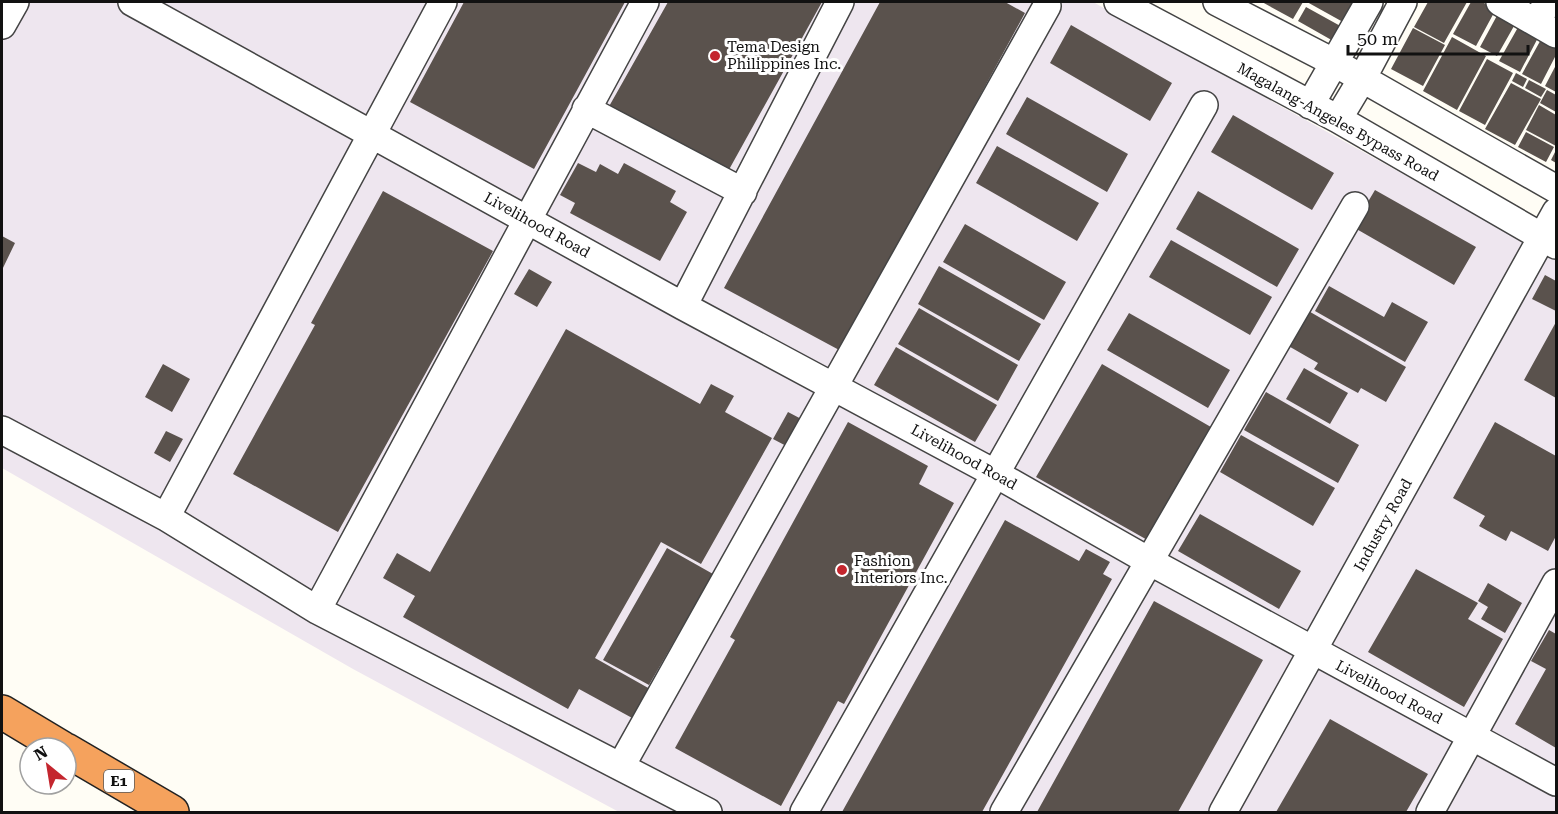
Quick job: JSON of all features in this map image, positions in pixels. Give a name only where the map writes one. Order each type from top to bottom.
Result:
[{"type":"highway","points":[[2,712],[42,736]]},
{"type":"highway","name":"E1","points":[[78,757],[172,813]]},
{"type":"street","points":[[2,25],[15,2]]},
{"type":"street","name":"Livelihood Road","points":[[132,2],[683,306],[996,474],[1313,651],[1557,782]]},
{"type":"street","points":[[165,517],[443,2]]},
{"type":"street","points":[[317,610],[645,2]]},
{"type":"street","points":[[683,306],[840,2]]},
{"type":"street","name":"Magalang-Angeles Bypass Road","points":[[1118,2],[1338,119],[1550,241]]},
{"type":"street","points":[[1216,2],[1335,63],[1557,189]]},
{"type":"street","points":[[1310,105],[1369,2]]},
{"type":"street","points":[[1338,119],[1403,2]]},
{"type":"street","points":[[1500,2],[1547,19]]},
{"type":"street","points":[[621,766],[1047,6]]},
{"type":"street","points":[[804,813],[1204,105]]},
{"type":"street","points":[[586,109],[743,192]]},
{"type":"street","points":[[1004,813],[1355,206]]},
{"type":"street","name":"Industry Road","points":[[1223,813],[1313,651],[1550,241],[1557,212]]},
{"type":"street","points":[[2,430],[165,517],[317,610],[708,813]]},
{"type":"street","points":[[1430,813],[1557,583]]},
{"type":"shaded area","points":[[2,2],[1093,2],[1556,259],[1556,812],[619,812],[353,669],[2,468]]},
{"type":"building","points":[[464,2],[625,2],[534,169],[410,102]]},
{"type":"building","name":"Tema Design Philippines Inc.","points":[[668,2],[822,2],[726,175],[607,110]]},
{"type":"building","points":[[880,2],[1005,2],[1025,13],[841,351],[724,288]]},
{"type":"building","points":[[1262,2],[1303,2],[1293,19]]},
{"type":"building","points":[[1307,2],[1354,2],[1343,22]]},
{"type":"building","points":[[1428,2],[1467,2],[1444,43],[1414,27]]},
{"type":"building","points":[[1471,2],[1482,2],[1496,9],[1476,46],[1453,34]]},
{"type":"building","points":[[1306,7],[1344,28],[1335,42],[1298,21]]},
{"type":"building","points":[[1500,10],[1518,19],[1497,56],[1480,47]]},
{"type":"building","points":[[1521,22],[1541,32],[1520,72],[1499,61]]},
{"type":"building","points":[[1071,25],[1172,83],[1150,121],[1050,63]]},
{"type":"building","points":[[1413,28],[1445,45],[1423,86],[1391,69]]},
{"type":"building","points":[[1544,34],[1556,41],[1556,55],[1541,84],[1522,74]]},
{"type":"building","points":[[1452,37],[1486,56],[1457,110],[1423,91]]},
{"type":"building","points":[[1487,59],[1513,73],[1485,125],[1459,111]]},
{"type":"building","points":[[1556,65],[1556,92],[1545,86]]},
{"type":"building","points":[[1516,73],[1527,79],[1523,87],[1512,81]]},
{"type":"building","points":[[1529,80],[1546,89],[1541,97],[1525,88]]},
{"type":"building","points":[[1511,83],[1541,99],[1515,145],[1485,129]]},
{"type":"building","points":[[1547,90],[1556,95],[1556,112],[1540,103]]},
{"type":"building","points":[[1027,97],[1128,154],[1107,192],[1006,134]]},
{"type":"building","points":[[1539,105],[1556,115],[1556,146],[1526,130]]},
{"type":"building","points":[[1233,115],[1334,173],[1312,210],[1211,152]]},
{"type":"building","points":[[1526,132],[1554,147],[1546,162],[1518,147]]},
{"type":"building","points":[[997,146],[1099,203],[1077,241],[976,183]]},
{"type":"building","points":[[1556,150],[1556,163],[1551,160]]},
{"type":"building","points":[[578,163],[596,172],[600,164],[618,174],[624,163],[676,191],[670,202],[687,212],[660,261],[570,213],[575,203],[560,195]]},
{"type":"building","points":[[1375,190],[1476,247],[1454,285],[1353,227]]},
{"type":"building","points":[[383,191],[493,251],[338,532],[233,474],[315,325],[311,323]]},
{"type":"building","points":[[1198,191],[1299,249],[1277,287],[1176,229]]},
{"type":"building","points":[[965,224],[1066,282],[1044,320],[943,262]]},
{"type":"building","points":[[2,236],[15,243],[2,270]]},
{"type":"building","points":[[1171,240],[1272,297],[1250,335],[1149,277]]},
{"type":"building","points":[[939,266],[1041,324],[1019,361],[918,304]]},
{"type":"building","points":[[529,269],[552,282],[537,307],[514,294]]},
{"type":"building","points":[[1545,275],[1556,281],[1556,311],[1532,299]]},
{"type":"building","points":[[1329,286],[1384,317],[1392,302],[1428,322],[1405,362],[1315,311]]},
{"type":"building","points":[[919,308],[1018,365],[998,401],[898,344]]},
{"type":"building","points":[[1305,309],[1406,367],[1386,402],[1361,388],[1358,393],[1314,369],[1318,363],[1285,344]]},
{"type":"building","points":[[1129,313],[1230,370],[1208,408],[1107,350]]},
{"type":"building","points":[[1556,322],[1556,398],[1524,380]]},
{"type":"building","points":[[566,329],[700,404],[711,384],[734,396],[725,412],[772,438],[701,564],[661,542],[595,658],[650,689],[634,719],[579,689],[568,709],[403,617],[415,596],[383,578],[397,553],[430,572]]},
{"type":"building","points":[[896,347],[997,405],[975,442],[874,385]]},
{"type":"building","points":[[163,364],[190,379],[172,412],[145,397]]},
{"type":"building","points":[[1102,364],[1223,434],[1158,546],[1036,477]]},
{"type":"building","points":[[1304,368],[1348,393],[1330,424],[1286,399]]},
{"type":"building","points":[[1266,392],[1359,445],[1338,483],[1244,430]]},
{"type":"building","points":[[788,412],[807,422],[792,449],[773,439]]},
{"type":"building","name":"Fashion Interiors Inc.","points":[[848,422],[928,466],[919,484],[954,503],[844,704],[838,701],[781,806],[675,748],[735,640],[730,637]]},
{"type":"building","points":[[1495,422],[1556,456],[1556,536],[1548,551],[1511,531],[1506,541],[1479,526],[1485,516],[1453,498]]},
{"type":"building","points":[[166,431],[183,439],[170,462],[154,453]]},
{"type":"building","points":[[1241,435],[1335,488],[1313,526],[1220,472]]},
{"type":"building","points":[[1200,514],[1301,571],[1279,609],[1178,551]]},
{"type":"building","points":[[1005,520],[1079,561],[1086,549],[1110,562],[1103,574],[1112,579],[982,812],[842,812]]},
{"type":"building","points":[[667,548],[713,574],[649,685],[603,660]]},
{"type":"building","points":[[1416,569],[1478,603],[1468,619],[1503,639],[1464,707],[1368,652]]},
{"type":"building","points":[[1488,583],[1522,603],[1505,633],[1481,619],[1488,607],[1478,601]]},
{"type":"building","points":[[1154,601],[1263,660],[1178,812],[1037,812]]},
{"type":"building","points":[[1549,630],[1556,634],[1556,748],[1515,724],[1546,669],[1531,661]]},
{"type":"building","points":[[1330,719],[1428,774],[1406,812],[1276,812]]},
{"type":"place","name":"Tema Design Philippines Inc.","points":[[715,56]]},
{"type":"place","name":"Fashion Interiors Inc.","points":[[842,570]]}]
